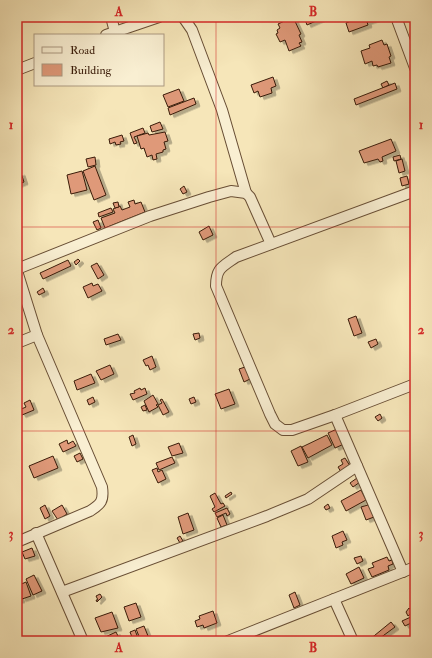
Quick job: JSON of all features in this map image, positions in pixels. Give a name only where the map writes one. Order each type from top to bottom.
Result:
[{"type":"street","points":[[111,17],[111,33],[159,17]]},
{"type":"street","points":[[183,17],[192,30],[222,110],[246,193],[250,197],[271,244]]},
{"type":"street","points":[[396,17],[415,68]]},
{"type":"street","points":[[17,70],[34,63]]},
{"type":"street","points":[[17,542],[90,511],[99,505],[104,497],[102,487],[37,335],[17,270],[150,216],[209,196],[231,191],[246,193]]},
{"type":"street","points":[[415,191],[236,257],[223,266],[216,275],[216,286],[275,424],[283,430],[292,430],[415,384]]},
{"type":"street","points":[[17,343],[37,335]]},
{"type":"street","points":[[335,415],[403,572]]},
{"type":"street","points":[[62,592],[267,516],[308,499],[357,466]]},
{"type":"street","points":[[36,534],[83,641]]},
{"type":"street","points":[[228,641],[415,567]]},
{"type":"street","points":[[334,599],[353,641]]},
{"type":"building","points":[[293,17],[301,34],[299,35],[302,42],[299,43],[301,46],[289,51],[285,40],[280,42],[276,34],[278,33],[277,30],[280,28],[278,24]]},
{"type":"building","points":[[304,17],[325,17],[307,25]]},
{"type":"building","points":[[349,17],[378,18],[367,22],[368,25],[349,32],[346,23],[351,21]]},
{"type":"building","points":[[382,40],[384,45],[387,44],[391,56],[389,57],[391,63],[378,67],[377,65],[373,66],[372,61],[365,64],[361,51],[370,48],[369,45]]},
{"type":"building","points":[[273,77],[276,86],[271,88],[272,93],[260,97],[258,91],[254,93],[251,85]]},
{"type":"building","points":[[387,81],[389,85],[383,88],[381,84]]},
{"type":"building","points":[[395,83],[397,89],[356,105],[354,99]]},
{"type":"building","points":[[179,89],[184,101],[168,107],[163,95]]},
{"type":"building","points":[[194,98],[196,104],[170,115],[168,108]]},
{"type":"building","points":[[160,122],[163,129],[152,132],[150,126]]},
{"type":"building","points":[[143,128],[145,133],[134,137],[137,143],[134,144],[130,133]]},
{"type":"building","points":[[165,132],[168,141],[164,142],[166,149],[163,150],[163,152],[156,154],[157,159],[153,160],[152,155],[147,157],[144,148],[141,149],[137,136],[148,133],[149,135]]},
{"type":"building","points":[[122,135],[124,141],[120,142],[121,144],[116,145],[115,142],[110,144],[109,139]]},
{"type":"building","points":[[391,139],[396,151],[382,157],[383,161],[380,162],[378,159],[364,163],[359,151]]},
{"type":"building","points":[[400,155],[401,159],[394,161],[393,157]]},
{"type":"building","points":[[95,157],[96,165],[88,167],[86,159]]},
{"type":"building","points":[[402,159],[405,171],[399,173],[396,161]]},
{"type":"building","points":[[95,166],[106,195],[94,200],[83,171]]},
{"type":"building","points":[[82,171],[87,190],[71,194],[67,175]]},
{"type":"building","points":[[21,173],[24,182],[17,185],[17,174]]},
{"type":"building","points":[[407,176],[409,184],[402,186],[400,178]]},
{"type":"building","points":[[184,186],[187,192],[183,194],[180,189]]},
{"type":"building","points":[[134,200],[135,204],[141,202],[145,212],[105,228],[101,218],[115,213],[113,209],[120,206],[122,210],[130,207],[128,202]]},
{"type":"building","points":[[118,202],[119,207],[115,208],[113,203]]},
{"type":"building","points":[[111,208],[113,212],[99,217],[98,213]]},
{"type":"building","points":[[98,220],[101,228],[97,230],[93,222]]},
{"type":"building","points":[[209,226],[213,235],[203,240],[199,232]]},
{"type":"building","points":[[78,259],[80,261],[76,265],[74,262]]},
{"type":"building","points":[[68,260],[71,266],[43,279],[40,273]]},
{"type":"building","points":[[97,263],[104,275],[98,279],[91,266]]},
{"type":"building","points":[[92,283],[93,286],[98,284],[102,291],[88,298],[83,287]]},
{"type":"building","points":[[43,288],[45,292],[39,295],[37,292]]},
{"type":"building","points":[[356,316],[362,333],[354,336],[348,319]]},
{"type":"building","points":[[199,333],[200,338],[195,340],[193,334]]},
{"type":"building","points":[[118,334],[121,340],[106,345],[104,339]]},
{"type":"building","points":[[376,339],[378,344],[371,348],[368,342]]},
{"type":"building","points":[[152,356],[156,367],[150,370],[148,365],[146,366],[143,360]]},
{"type":"building","points":[[110,365],[114,374],[101,380],[96,371]]},
{"type":"building","points":[[245,367],[250,379],[244,382],[239,369]]},
{"type":"building","points":[[91,374],[95,383],[77,390],[74,381]]},
{"type":"building","points":[[140,388],[141,390],[145,388],[147,394],[133,400],[130,394],[135,393],[134,391]]},
{"type":"building","points":[[229,389],[235,404],[221,409],[215,394]]},
{"type":"building","points":[[153,395],[158,407],[149,412],[144,401]]},
{"type":"building","points":[[93,397],[95,402],[89,405],[87,400]]},
{"type":"building","points":[[194,397],[196,402],[191,404],[189,399]]},
{"type":"building","points":[[162,399],[169,412],[163,415],[158,405],[162,403],[160,400]]},
{"type":"building","points":[[30,400],[34,410],[22,415],[19,410],[26,407],[24,403]]},
{"type":"building","points":[[145,405],[147,410],[143,411],[141,407]]},
{"type":"building","points":[[380,414],[382,418],[378,421],[375,417]]},
{"type":"building","points":[[337,429],[344,444],[335,448],[328,433]]},
{"type":"building","points":[[133,435],[136,444],[132,446],[129,437]]},
{"type":"building","points":[[327,435],[332,445],[308,458],[302,447]]},
{"type":"building","points":[[67,440],[68,444],[73,441],[76,446],[63,452],[59,444]]},
{"type":"building","points":[[179,443],[183,453],[172,456],[168,447]]},
{"type":"building","points":[[301,446],[308,462],[298,466],[291,451]]},
{"type":"building","points":[[80,453],[83,459],[77,462],[74,456]]},
{"type":"building","points":[[53,456],[58,468],[34,478],[29,466]]},
{"type":"building","points":[[172,457],[175,463],[159,470],[156,463]]},
{"type":"building","points":[[345,458],[350,466],[341,472],[338,467],[343,464],[341,460]]},
{"type":"building","points":[[157,468],[158,472],[162,470],[166,479],[158,483],[152,470]]},
{"type":"building","points":[[357,478],[360,482],[353,487],[350,483]]},
{"type":"building","points":[[361,490],[366,500],[346,511],[341,501]]},
{"type":"building","points":[[231,492],[232,494],[226,498],[225,496]]},
{"type":"building","points":[[215,493],[221,504],[223,503],[225,506],[214,512],[212,509],[215,507],[210,496]]},
{"type":"building","points":[[370,501],[374,517],[366,520],[361,507],[368,505],[367,502]]},
{"type":"building","points":[[328,504],[330,508],[326,510],[324,507]]},
{"type":"building","points":[[45,505],[50,516],[45,519],[40,508]]},
{"type":"building","points":[[62,505],[67,514],[58,520],[52,511]]},
{"type":"building","points":[[227,508],[230,514],[227,516],[226,513],[217,517],[215,513]]},
{"type":"building","points":[[188,513],[194,530],[183,534],[178,517]]},
{"type":"building","points":[[223,515],[227,525],[221,527],[217,518]]},
{"type":"building","points":[[343,531],[347,540],[342,542],[343,545],[336,548],[332,536]]},
{"type":"building","points":[[180,536],[183,541],[180,543],[177,538]]},
{"type":"building","points":[[32,548],[35,556],[25,559],[22,552]]},
{"type":"building","points":[[361,556],[363,561],[357,564],[354,558]]},
{"type":"building","points":[[387,557],[389,561],[392,560],[393,564],[388,566],[389,570],[372,577],[368,569],[374,567],[372,563]]},
{"type":"building","points":[[359,567],[364,578],[351,584],[346,574]]},
{"type":"building","points":[[34,575],[42,591],[33,595],[26,579]]},
{"type":"building","points":[[26,582],[31,596],[22,599],[17,586]]},
{"type":"building","points":[[17,591],[21,600],[17,601]]},
{"type":"building","points":[[295,592],[300,605],[294,608],[289,595]]},
{"type":"building","points":[[100,594],[102,597],[97,602],[96,600],[98,600],[96,596]]},
{"type":"building","points":[[415,595],[415,602],[413,603],[411,597]]},
{"type":"building","points":[[136,603],[141,617],[129,621],[124,607]]},
{"type":"building","points":[[409,608],[413,612],[408,616],[406,612]]},
{"type":"building","points":[[213,611],[217,623],[204,628],[203,625],[197,627],[195,621],[200,619],[199,616]]},
{"type":"building","points":[[112,612],[118,628],[101,632],[95,618]]},
{"type":"building","points":[[413,616],[415,621],[405,626],[402,621]]},
{"type":"building","points":[[391,622],[395,627],[376,641],[369,641],[369,640]]},
{"type":"building","points":[[144,626],[150,641],[141,641],[136,629]]},
{"type":"building","points":[[135,630],[139,641],[128,641],[127,639],[132,637],[130,632]]},
{"type":"building","points":[[116,632],[118,636],[113,638],[114,641],[102,641],[101,639]]}]
